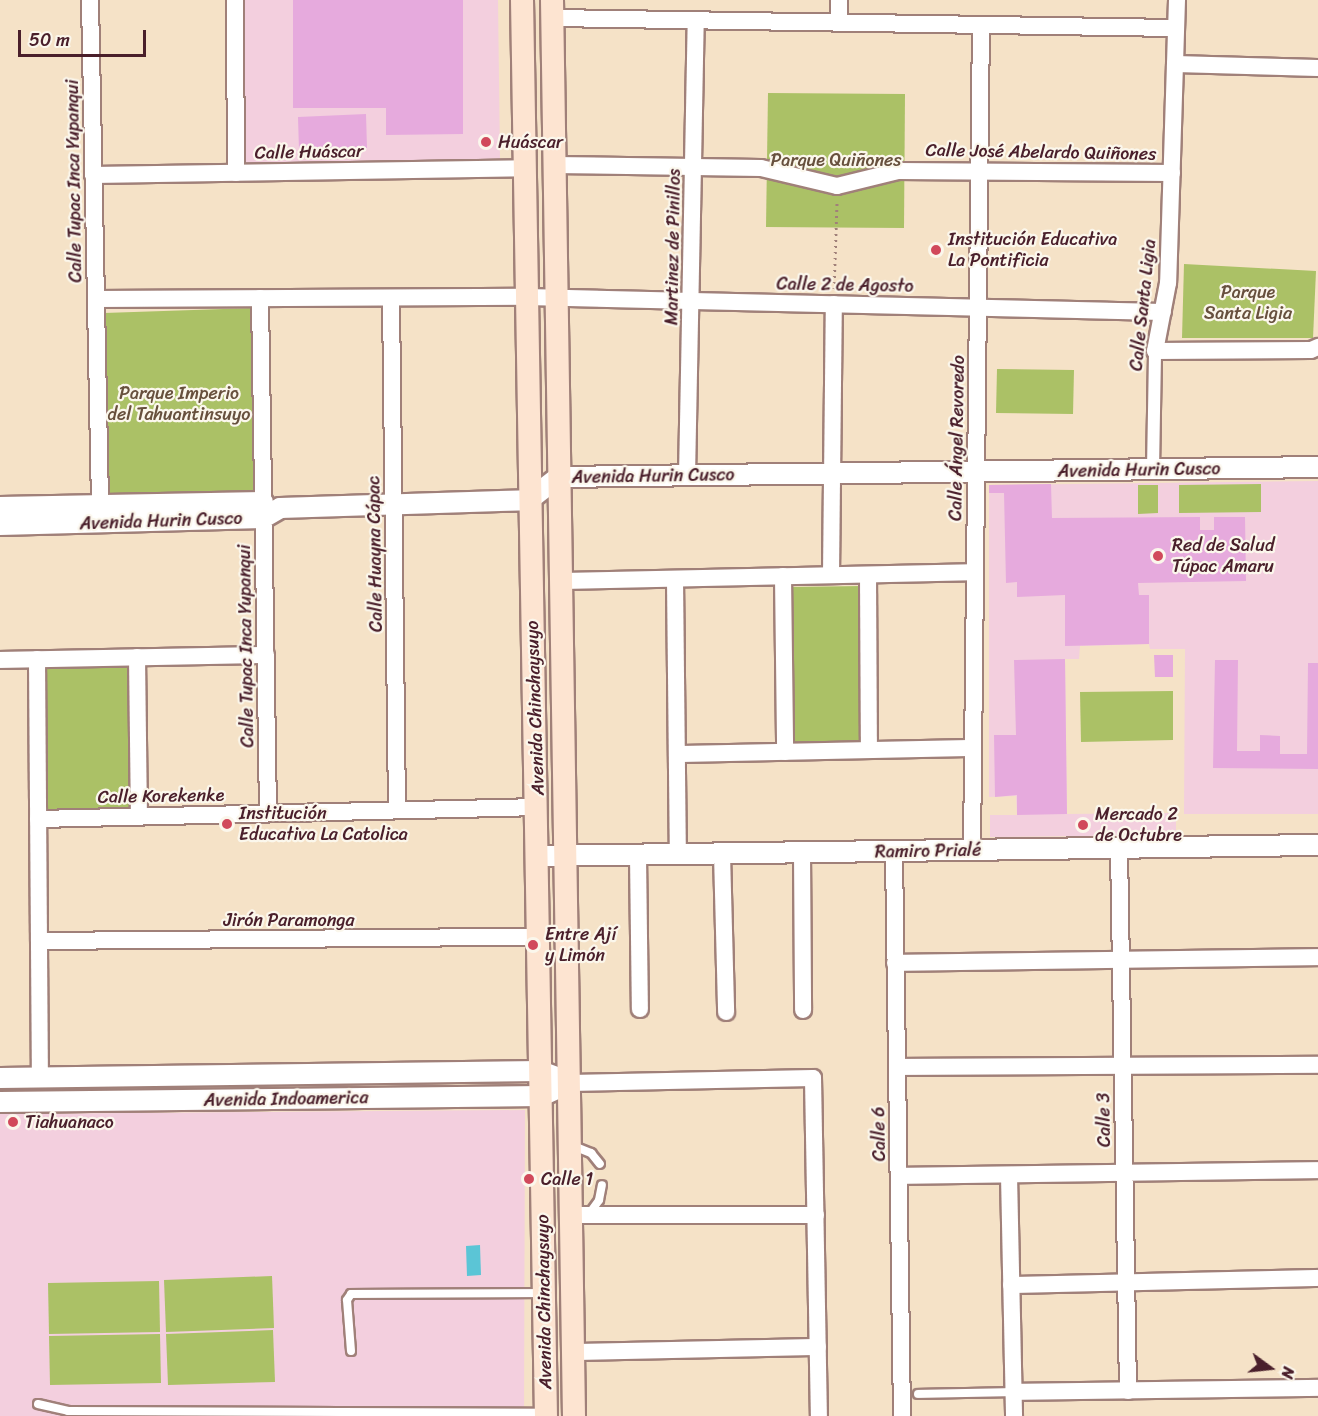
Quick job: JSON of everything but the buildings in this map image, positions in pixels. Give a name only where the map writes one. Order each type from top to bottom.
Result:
[{"type":"main road","points":[[522,2],[539,9],[543,47],[552,54]]},
{"type":"main road","name":"Avenida Chinchaysuyo","points":[[522,2],[529,500],[538,807],[546,1415]]},
{"type":"main road","name":"Avenida Chinchaysuyo","points":[[552,9],[563,856],[570,1145],[580,1215],[573,1352],[574,1416]]},
{"type":"street","name":"Calle Tupac Inca Yupanqui","points":[[90,0],[100,504]]},
{"type":"street","points":[[235,0],[236,172]]},
{"type":"street","points":[[839,0],[839,22]]},
{"type":"street","name":"Calle Santa Ligia","points":[[1153,469],[1155,351],[1168,283],[1177,0]]},
{"type":"street","points":[[552,9],[696,20],[1176,28]]},
{"type":"street","name":"Martinez de Pinillos","points":[[687,476],[693,301],[696,20]]},
{"type":"street","name":"Calle Ángel Revoredo","points":[[972,851],[981,24]]},
{"type":"street","points":[[1175,64],[1318,68]]},
{"type":"street","name":"Calle José Abelardo Quiñones","points":[[553,165],[774,169],[837,186],[898,171],[1172,173]]},
{"type":"street","name":"Calle Huáscar","points":[[93,175],[525,168]]},
{"type":"street","name":"Calle 2 de Agosto","points":[[96,299],[527,297],[1163,312]]},
{"type":"street","name":"Calle Tupac Inca Yupanqui","points":[[260,298],[268,813]]},
{"type":"street","name":"Calle Huayna Cápac","points":[[391,298],[397,810]]},
{"type":"street","points":[[831,575],[834,304]]},
{"type":"street","points":[[1155,351],[1311,350],[1318,347]]},
{"type":"street","name":"Avenida Hurin Cusco","points":[[0,525],[280,508],[529,500],[558,477],[1318,467]]},
{"type":"street","name":"Avenida Hurin Cusco","points":[[0,507],[100,504],[263,510]]},
{"type":"street","points":[[559,581],[975,572]]},
{"type":"street","points":[[868,575],[869,750]]},
{"type":"street","points":[[783,576],[785,752]]},
{"type":"street","points":[[675,579],[678,855]]},
{"type":"street","points":[[0,660],[266,655]]},
{"type":"street","points":[[137,657],[139,816]]},
{"type":"street","points":[[37,659],[40,1077]]},
{"type":"street","points":[[676,754],[973,747]]},
{"type":"street","name":"Calle Korekenke","points":[[38,819],[538,807]]},
{"type":"street","name":"Ramiro Prialé","points":[[538,856],[1318,846]]},
{"type":"street","name":"Calle 3","points":[[1119,848],[1128,1391]]},
{"type":"street","name":"Calle 6","points":[[894,852],[902,1416]]},
{"type":"street","points":[[802,853],[803,1010]]},
{"type":"street","points":[[722,854],[726,1012]]},
{"type":"street","points":[[638,855],[640,1009]]},
{"type":"street","name":"Jirón Paramonga","points":[[39,941],[538,937]]},
{"type":"street","points":[[896,963],[1318,957]]},
{"type":"street","points":[[897,1067],[1318,1065]]},
{"type":"street","name":"Avenida Indoamerica","points":[[0,1078],[540,1071],[570,1083]]},
{"type":"street","name":"Avenida Indoamerica","points":[[0,1102],[541,1096],[570,1083],[813,1078],[816,1215]]},
{"type":"street","points":[[899,1176],[1318,1170]]},
{"type":"street","points":[[1009,1175],[1014,1416]]},
{"type":"street","points":[[580,1215],[816,1215],[819,1416]]},
{"type":"street","points":[[1011,1285],[1318,1278]]},
{"type":"street","points":[[573,1352],[818,1347]]},
{"type":"street","points":[[1013,1392],[1318,1388]]},
{"type":"lane","points":[[570,1145],[591,1153],[600,1164]]},
{"type":"lane","points":[[580,1215],[599,1200],[602,1185]]},
{"type":"lane","points":[[351,1351],[347,1300],[351,1294],[544,1293]]},
{"type":"lane","points":[[918,1394],[1013,1392]]},
{"type":"lane","points":[[38,1404],[68,1411],[546,1415]]},
{"type":"path","points":[[834,304],[837,186]]},
{"type":"shaded area","points":[[242,0],[498,0],[500,159],[243,165]]},
{"type":"shaded area","points":[[1318,481],[1318,814],[1184,814],[1185,649],[1150,649],[1149,644],[1080,646],[1079,659],[1065,659],[1067,814],[1176,813],[1176,835],[990,837],[990,815],[1017,815],[1016,796],[989,797],[989,485]]},
{"type":"shaded area","points":[[525,1110],[524,1416],[0,1416],[0,1114]]},
{"type":"green space","name":"Parque Quiñones","points":[[768,93],[905,94],[904,228],[766,227]]},
{"type":"green space","name":"Parque Santa Ligia","points":[[1184,264],[1316,271],[1313,338],[1182,338]]},
{"type":"green space","name":"Parque Imperio del Tahuantinsuyo","points":[[253,308],[253,497],[106,499],[104,313]]},
{"type":"green space","points":[[997,369],[1074,370],[1073,414],[996,413]]},
{"type":"green space","points":[[1261,484],[1261,512],[1179,513],[1179,485]]},
{"type":"green space","points":[[1138,485],[1158,485],[1158,513],[1138,514]]},
{"type":"green space","points":[[862,586],[864,742],[792,743],[790,587]]},
{"type":"green space","points":[[134,666],[135,810],[43,811],[41,667]]},
{"type":"green space","points":[[1173,691],[1173,740],[1081,742],[1080,692]]},
{"type":"green space","points":[[272,1276],[274,1328],[166,1332],[164,1280]]},
{"type":"green space","points":[[159,1281],[160,1332],[49,1334],[48,1283]]},
{"type":"green space","points":[[273,1330],[275,1382],[168,1385],[166,1334]]},
{"type":"green space","points":[[160,1334],[161,1383],[50,1385],[49,1336]]},
{"type":"water","points":[[480,1245],[481,1275],[467,1276],[466,1246]]},
{"type":"place","name":"Huáscar","points":[[486,142]]},
{"type":"place","name":"Institución Educativa La Pontificia","points":[[936,250]]},
{"type":"place","name":"Red de Salud Túpac Amaru","points":[[1158,556]]},
{"type":"place","name":"Institución Educativa La Catolica","points":[[227,824]]},
{"type":"place","name":"Mercado 2 de Octubre","points":[[1083,825]]},
{"type":"place","name":"Entre Ají y Limón","points":[[533,945]]},
{"type":"place","name":"Tiahuanaco","points":[[13,1122]]},
{"type":"place","name":"Calle 1","points":[[529,1179]]}]
